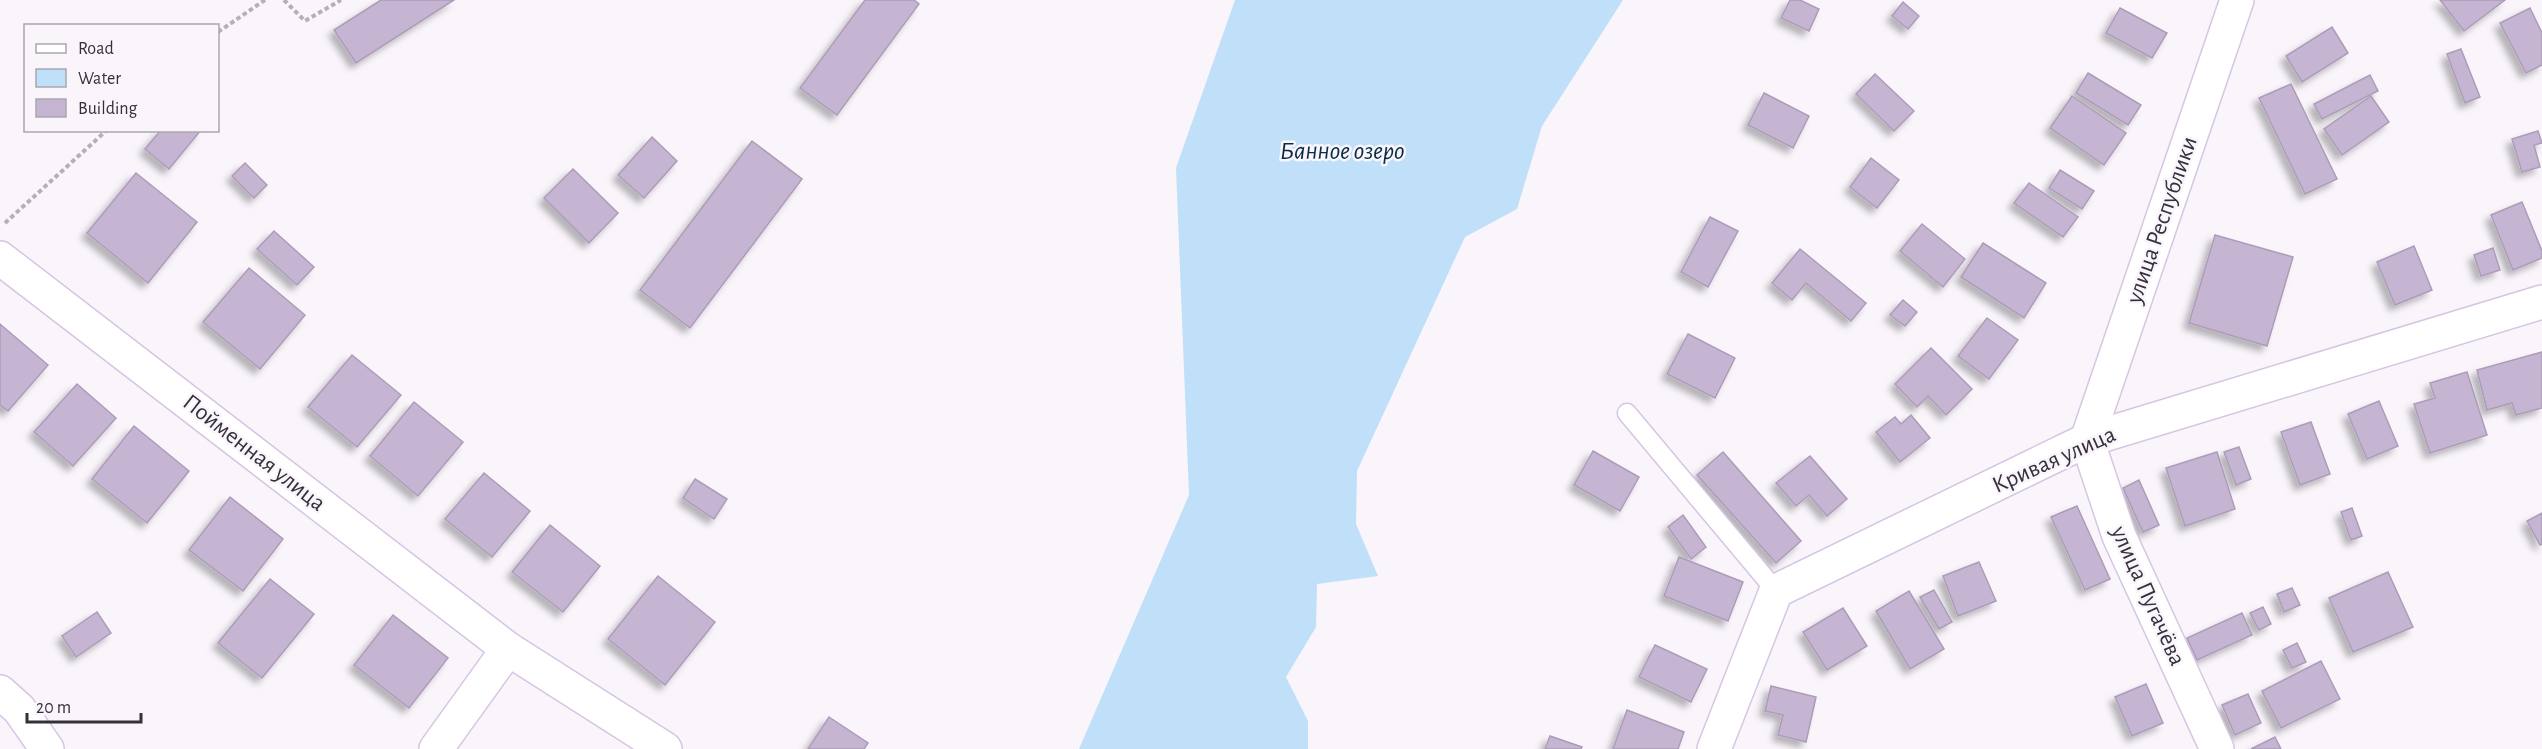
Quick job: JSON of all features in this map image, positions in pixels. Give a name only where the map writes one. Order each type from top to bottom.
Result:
[{"type":"street","name":"улица Республики","points":[[2087,440],[2237,0]]},
{"type":"street","name":"Пойменная улица","points":[[0,258],[508,649],[665,749]]},
{"type":"street","name":"Кривая улица","points":[[1776,591],[2087,440],[2542,302]]},
{"type":"street","name":"улица Пугачёва","points":[[2087,440],[2119,536],[2217,749]]},
{"type":"street","points":[[1714,749],[1776,591]]},
{"type":"street","points":[[436,749],[508,649]]},
{"type":"street","points":[[0,692],[19,709],[47,749]]},
{"type":"lane","points":[[1627,413],[1776,591]]},
{"type":"path","points":[[219,31],[265,0]]},
{"type":"path","points":[[284,0],[305,21],[341,0]]},
{"type":"path","points":[[0,228],[104,132]]},
{"type":"water","name":"Банное озеро","points":[[1235,0],[1623,0],[1542,126],[1517,209],[1465,237],[1357,471],[1356,524],[1378,576],[1317,584],[1316,627],[1286,677],[1308,721],[1308,749],[1079,749],[1189,495],[1176,168]]},
{"type":"building","points":[[381,0],[454,0],[356,63],[334,30]]},
{"type":"building","points":[[865,0],[914,0],[919,4],[837,115],[800,88]]},
{"type":"building","points":[[1790,0],[1800,0],[1819,9],[1809,31],[1781,18]]},
{"type":"building","points":[[2440,0],[2505,0],[2464,31]]},
{"type":"building","points":[[1903,2],[1919,16],[1908,29],[1892,16]]},
{"type":"building","points":[[2120,8],[2167,33],[2152,58],[2106,33]]},
{"type":"building","points":[[2530,8],[2542,33],[2542,65],[2526,73],[2500,23]]},
{"type":"building","points":[[2332,27],[2348,53],[2302,82],[2286,56]]},
{"type":"building","points":[[2461,49],[2480,97],[2465,103],[2447,54]]},
{"type":"building","points":[[2088,73],[2141,105],[2128,125],[2076,93]]},
{"type":"building","points":[[1875,74],[1914,111],[1894,131],[1856,94]]},
{"type":"building","points":[[2370,75],[2378,91],[2322,119],[2314,104]]},
{"type":"building","points":[[2291,84],[2337,179],[2305,194],[2259,98]]},
{"type":"building","points":[[1764,93],[1809,116],[1793,148],[1748,125]]},
{"type":"building","points":[[2072,96],[2126,133],[2104,165],[2050,128]]},
{"type":"building","points":[[2371,96],[2389,122],[2342,155],[2324,129]]},
{"type":"building","points":[[2538,131],[2542,143],[2534,145],[2540,167],[2522,172],[2512,139]]},
{"type":"building","points":[[159,132],[199,132],[169,169],[145,149]]},
{"type":"building","points":[[652,137],[677,161],[644,198],[618,175]]},
{"type":"building","points":[[752,141],[802,179],[690,328],[640,290]]},
{"type":"building","points":[[1871,158],[1899,180],[1877,208],[1850,187]]},
{"type":"building","points":[[245,163],[267,185],[254,198],[232,176]]},
{"type":"building","points":[[573,169],[618,213],[589,243],[544,198]]},
{"type":"building","points":[[2060,170],[2094,191],[2082,209],[2049,188]]},
{"type":"building","points":[[136,173],[197,222],[148,283],[87,233]]},
{"type":"building","points":[[2029,183],[2078,217],[2063,237],[2014,203]]},
{"type":"building","points":[[2522,202],[2542,251],[2542,258],[2513,270],[2491,215]]},
{"type":"building","points":[[1710,217],[1738,231],[1708,287],[1681,272]]},
{"type":"building","points":[[1922,224],[1965,259],[1943,287],[1900,251]]},
{"type":"building","points":[[274,231],[314,267],[297,285],[257,249]]},
{"type":"building","points":[[2215,235],[2293,257],[2267,346],[2189,323]]},
{"type":"building","points":[[1983,243],[2046,283],[2024,318],[1961,277]]},
{"type":"building","points":[[2414,246],[2432,290],[2395,305],[2377,262]]},
{"type":"building","points":[[2493,248],[2500,270],[2481,276],[2474,255]]},
{"type":"building","points":[[1800,249],[1866,303],[1851,321],[1806,283],[1792,300],[1772,283]]},
{"type":"building","points":[[249,268],[305,315],[260,369],[203,322]]},
{"type":"building","points":[[1903,300],[1917,312],[1905,326],[1890,315]]},
{"type":"building","points":[[1987,318],[2018,340],[1989,379],[1958,356]]},
{"type":"building","points":[[0,324],[48,365],[8,411],[0,405]]},
{"type":"building","points":[[1688,334],[1735,358],[1715,398],[1667,374]]},
{"type":"building","points":[[1931,348],[1972,389],[1946,415],[1928,396],[1917,407],[1895,384]]},
{"type":"building","points":[[2542,352],[2542,408],[2516,415],[2512,403],[2487,410],[2477,370]]},
{"type":"building","points":[[352,355],[401,395],[357,447],[308,407]]},
{"type":"building","points":[[2467,372],[2487,435],[2430,453],[2414,404],[2435,398],[2430,383]]},
{"type":"building","points":[[77,384],[116,418],[73,466],[34,432]]},
{"type":"building","points":[[2379,401],[2398,446],[2367,459],[2348,414]]},
{"type":"building","points":[[414,402],[463,442],[418,496],[370,456]]},
{"type":"building","points":[[1911,415],[1930,438],[1900,462],[1876,432],[1895,417],[1901,424]]},
{"type":"building","points":[[2311,422],[2330,474],[2300,485],[2281,432]]},
{"type":"building","points":[[134,426],[189,471],[147,523],[92,479]]},
{"type":"building","points":[[2239,447],[2251,479],[2236,485],[2224,452]]},
{"type":"building","points":[[1593,451],[1639,477],[1620,511],[1574,485]]},
{"type":"building","points":[[1723,452],[1801,541],[1776,563],[1697,475]]},
{"type":"building","points":[[2217,452],[2235,509],[2185,526],[2166,468]]},
{"type":"building","points":[[1810,456],[1847,499],[1827,516],[1809,495],[1796,506],[1776,483]]},
{"type":"building","points":[[484,473],[530,511],[492,557],[445,519]]},
{"type":"building","points":[[695,479],[727,499],[714,519],[683,498]]},
{"type":"building","points":[[2139,480],[2159,525],[2143,532],[2123,488]]},
{"type":"building","points":[[230,497],[283,539],[243,591],[189,550]]},
{"type":"building","points":[[2077,506],[2110,579],[2085,590],[2051,517]]},
{"type":"building","points":[[2352,508],[2362,536],[2351,540],[2341,512]]},
{"type":"building","points":[[2542,513],[2542,544],[2540,545],[2527,521]]},
{"type":"building","points":[[1683,515],[1706,547],[1691,559],[1668,527]]},
{"type":"building","points":[[550,525],[600,566],[563,612],[512,572]]},
{"type":"building","points":[[1679,557],[1743,582],[1728,621],[1664,596]]},
{"type":"building","points":[[1979,562],[1996,601],[1958,616],[1943,576]]},
{"type":"building","points":[[2388,572],[2413,627],[2353,652],[2329,598]]},
{"type":"building","points":[[658,576],[715,622],[665,685],[608,639]]},
{"type":"building","points":[[270,579],[314,614],[262,678],[218,643]]},
{"type":"building","points":[[2292,588],[2300,605],[2284,612],[2277,594]]},
{"type":"building","points":[[1934,590],[1952,622],[1939,629],[1920,597]]},
{"type":"building","points":[[1909,591],[1944,649],[1910,669],[1876,611]]},
{"type":"building","points":[[2263,607],[2271,624],[2259,630],[2250,613]]},
{"type":"building","points":[[1843,608],[1867,646],[1827,670],[1803,632]]},
{"type":"building","points":[[97,612],[111,633],[76,657],[62,636]]},
{"type":"building","points":[[2242,613],[2252,635],[2197,660],[2187,638]]},
{"type":"building","points":[[393,615],[448,658],[409,708],[354,665]]},
{"type":"building","points":[[2297,643],[2306,662],[2292,668],[2283,650]]},
{"type":"building","points":[[1655,645],[1707,669],[1691,702],[1639,677]]},
{"type":"building","points":[[2321,661],[2340,699],[2281,728],[2262,691]]},
{"type":"building","points":[[2146,684],[2163,723],[2132,736],[2115,697]]},
{"type":"building","points":[[1771,686],[1816,697],[1806,742],[1778,735],[1783,715],[1765,711]]},
{"type":"building","points":[[2248,694],[2261,723],[2235,735],[2222,705]]},
{"type":"building","points":[[1627,710],[1684,732],[1678,749],[1613,749]]},
{"type":"building","points":[[829,717],[868,743],[864,749],[808,749]]},
{"type":"building","points":[[1550,736],[1582,747],[1581,749],[1545,749]]},
{"type":"building","points":[[2275,737],[2281,749],[2251,749]]}]
